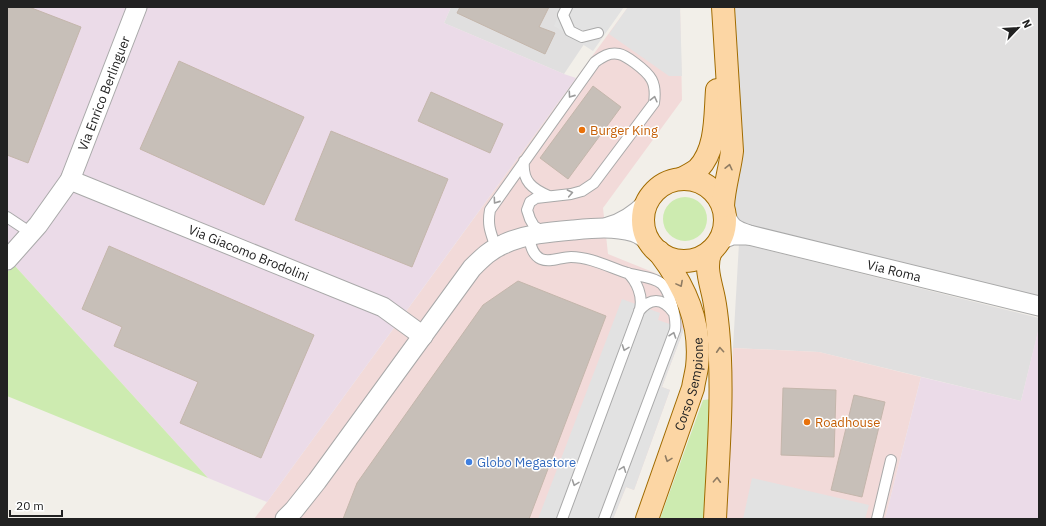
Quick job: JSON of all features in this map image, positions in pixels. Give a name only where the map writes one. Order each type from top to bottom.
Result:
[{"type":"main road","points":[[682,179],[697,169],[703,161],[712,142],[723,7]]},
{"type":"main road","points":[[723,7],[732,151],[730,167],[724,190],[725,227],[716,246],[699,258],[685,261],[671,259],[654,247],[644,228],[643,215],[647,203],[654,192],[664,184],[676,179],[689,179],[702,182],[713,190],[721,200],[724,209]]},
{"type":"main road","name":"Corso Sempione","points":[[715,519],[720,396],[720,354],[714,301],[708,270],[709,256],[716,246]]},
{"type":"main road","name":"Corso Sempione","points":[[647,519],[693,388],[697,368],[698,352],[692,313],[686,295],[671,268],[654,247]]},
{"type":"street","name":"Via Enrico Berlinguer","points":[[7,260],[38,225],[70,180],[138,7]]},
{"type":"street","name":"Via Giacomo Brodolini","points":[[70,180],[383,307],[423,336]]},
{"type":"street","points":[[603,228],[613,226],[631,217],[647,203]]},
{"type":"street","points":[[724,209],[728,222],[734,229],[748,235]]},
{"type":"street","points":[[285,519],[317,481],[472,268],[486,254],[503,244],[522,236],[603,228],[614,228],[636,232],[654,247]]},
{"type":"street","points":[[716,246],[732,235],[748,235]]},
{"type":"street","name":"Via Roma","points":[[748,235],[1039,306]]},
{"type":"street","points":[[306,519],[306,508],[317,481]]},
{"type":"lane","points":[[567,7],[563,15],[570,31],[582,37],[598,33]]},
{"type":"lane","points":[[496,248],[490,232],[488,221],[490,210],[595,62],[606,54],[619,54],[630,59],[646,71],[652,80],[656,92],[654,103],[594,183],[571,194],[536,198],[530,202],[527,210],[537,234],[532,251],[542,260],[571,257],[580,258],[656,280],[661,283],[667,291],[674,314],[676,330],[604,519]]},
{"type":"lane","points":[[524,161],[523,169],[525,177],[530,184],[538,191],[550,196]]},
{"type":"lane","points":[[7,217],[31,233]]},
{"type":"lane","points":[[562,519],[642,303],[641,296],[635,282],[628,273]]},
{"type":"lane","points":[[639,311],[650,301],[661,301],[670,307],[674,314]]},
{"type":"lane","points":[[877,519],[891,460]]},
{"type":"shaded area","points":[[7,7],[451,7],[444,23],[576,78],[267,502],[208,478],[15,266],[7,272]]},
{"type":"shaded area","points":[[451,7],[609,7],[564,74],[444,23]]},
{"type":"shaded area","points":[[562,7],[624,7],[593,51],[554,26]]},
{"type":"shaded area","points":[[628,7],[680,7],[682,100],[603,208],[608,254],[655,273],[667,282],[672,290],[684,329],[662,387],[670,390],[634,490],[626,487],[613,519],[254,519],[267,502]]},
{"type":"shaded area","points":[[628,7],[680,7],[682,76],[669,76],[609,34]]},
{"type":"shaded area","points":[[729,7],[1039,7],[1039,302],[732,222]]},
{"type":"shaded area","points":[[739,243],[1039,318],[1039,328],[1021,401],[819,352],[733,348]]},
{"type":"shaded area","points":[[622,299],[660,313],[658,320],[684,329],[662,387],[670,390],[634,490],[626,487],[613,519],[538,519]]},
{"type":"shaded area","points":[[1039,327],[1039,519],[885,519],[921,377],[1021,401]]},
{"type":"shaded area","points":[[733,348],[819,352],[921,377],[885,519],[726,519]]},
{"type":"shaded area","points":[[752,478],[869,505],[865,519],[743,519]]},
{"type":"green space","points":[[689,197],[694,198],[701,203],[706,210],[706,228],[701,235],[694,240],[681,241],[676,240],[669,235],[664,228],[663,215],[664,210],[669,203],[676,198]]},
{"type":"green space","points":[[15,266],[208,478],[7,396],[7,272]]},
{"type":"green space","points":[[712,399],[704,519],[660,519],[703,400]]},
{"type":"building","points":[[7,7],[29,7],[81,27],[28,163],[7,155]]},
{"type":"building","points":[[460,7],[549,7],[539,27],[555,33],[545,54],[457,13]]},
{"type":"building","points":[[179,61],[304,117],[264,205],[140,149]]},
{"type":"building","points":[[593,86],[621,107],[568,179],[540,158]]},
{"type":"building","points":[[431,92],[503,124],[490,153],[418,121]]},
{"type":"building","points":[[331,131],[448,179],[412,267],[295,220]]},
{"type":"building","points":[[109,246],[314,335],[261,458],[180,423],[198,382],[114,346],[122,327],[82,309]]},
{"type":"building","points":[[518,281],[606,316],[529,519],[343,519],[357,483],[483,305]]},
{"type":"building","points":[[783,388],[836,390],[834,457],[781,455]]},
{"type":"building","points":[[854,395],[885,402],[862,497],[831,490]]},
{"type":"place","name":"Burger King","points":[[582,130]]},
{"type":"place","name":"Roadhouse","points":[[807,422]]},
{"type":"place","name":"Globo Megastore","points":[[469,462]]}]
